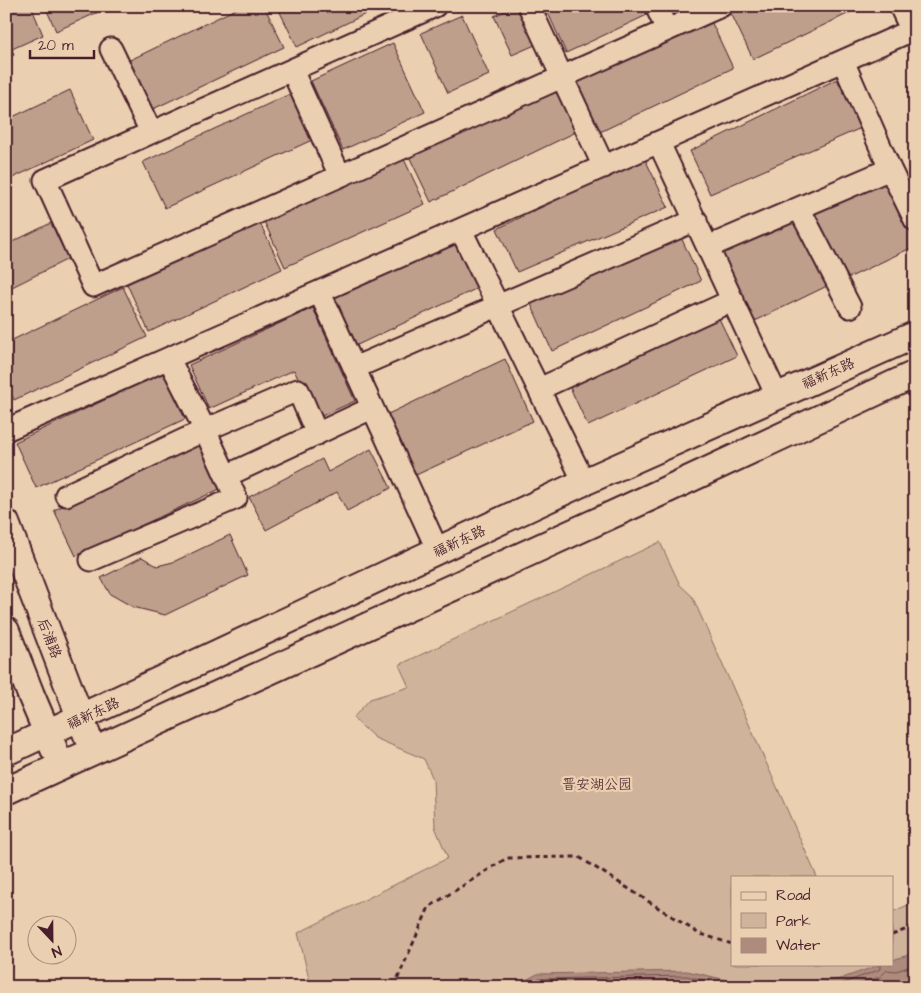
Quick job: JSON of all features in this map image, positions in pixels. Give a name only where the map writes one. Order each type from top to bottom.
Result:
[{"type":"main road","name":"福新东路","points":[[6,752],[81,719],[584,482],[915,335]]},
{"type":"main road","points":[[6,791],[662,492],[915,374]]},
{"type":"main road","name":"后浦路","points":[[6,523],[94,752]]},
{"type":"main road","points":[[6,631],[61,767]]},
{"type":"street","points":[[435,6],[45,180],[93,286],[721,6]]},
{"type":"street","points":[[529,6],[604,167]]},
{"type":"street","points":[[656,6],[667,30]]},
{"type":"street","points":[[6,430],[913,30],[900,6]]},
{"type":"street","points":[[111,49],[151,132]]},
{"type":"street","points":[[844,61],[890,169],[915,220]]},
{"type":"street","points":[[292,70],[340,176]]},
{"type":"street","points":[[659,143],[776,396]]},
{"type":"street","points":[[708,247],[890,169]]},
{"type":"street","points":[[799,208],[850,306]]},
{"type":"street","points":[[354,368],[696,220]]},
{"type":"street","points":[[461,230],[584,482]]},
{"type":"street","points":[[320,293],[438,551]]},
{"type":"street","points":[[539,389],[733,300]]},
{"type":"street","points":[[91,560],[236,498],[205,430],[169,359]]},
{"type":"street","points":[[66,495],[205,430],[298,390],[317,434]]},
{"type":"street","points":[[226,476],[372,408]]},
{"type":"path","points":[[394,987],[429,906],[507,858],[579,857],[698,933],[731,944]]},
{"type":"path","points":[[894,934],[915,926]]},
{"type":"green space","name":"晋安湖公园","points":[[660,542],[680,585],[692,596],[817,876],[731,876],[731,966],[894,966],[894,911],[915,902],[915,987],[311,987],[298,933],[448,858],[435,827],[433,779],[424,759],[375,738],[353,718],[370,699],[409,687],[399,665]]},
{"type":"water","points":[[915,953],[915,987],[786,987],[840,979],[876,966],[894,966],[894,959]]},
{"type":"water","points":[[687,971],[758,987],[514,987],[537,974]]},
{"type":"building","points":[[17,6],[31,6],[43,35],[12,49],[14,55],[6,59],[6,11]]},
{"type":"building","points":[[45,6],[112,6],[56,31]]},
{"type":"building","points":[[242,6],[264,6],[284,47],[151,110],[128,61]]},
{"type":"building","points":[[277,6],[382,6],[297,47]]},
{"type":"building","points":[[517,6],[535,45],[512,55],[494,16]]},
{"type":"building","points":[[545,6],[643,6],[647,15],[566,53]]},
{"type":"building","points":[[736,6],[864,6],[753,59],[729,9]]},
{"type":"building","points":[[462,15],[489,75],[448,93],[421,33]]},
{"type":"building","points":[[710,19],[733,68],[600,132],[577,82]]},
{"type":"building","points":[[393,43],[425,112],[343,150],[311,81]]},
{"type":"building","points":[[837,79],[861,128],[710,194],[690,151]]},
{"type":"building","points":[[554,81],[578,131],[431,202],[407,152]]},
{"type":"building","points":[[70,90],[93,140],[6,181],[6,120]]},
{"type":"building","points":[[292,93],[314,139],[165,208],[143,162]]},
{"type":"building","points":[[403,157],[425,204],[285,267],[263,219]]},
{"type":"building","points":[[644,157],[668,207],[517,272],[497,229]]},
{"type":"building","points":[[884,177],[915,241],[915,246],[840,282],[808,214]]},
{"type":"building","points":[[258,219],[282,269],[149,332],[126,282]]},
{"type":"building","points":[[795,219],[827,286],[751,323],[718,255]]},
{"type":"building","points":[[51,223],[68,259],[6,290],[6,245]]},
{"type":"building","points":[[680,235],[701,281],[552,351],[531,304]]},
{"type":"building","points":[[461,236],[484,285],[351,348],[328,299]]},
{"type":"building","points":[[123,287],[147,337],[14,400],[6,383],[6,343]]},
{"type":"building","points":[[313,308],[355,401],[317,418],[294,370],[209,409],[189,365]]},
{"type":"building","points":[[715,310],[737,356],[588,426],[566,379]]},
{"type":"building","points":[[505,359],[533,421],[416,475],[388,414]]},
{"type":"building","points":[[164,372],[185,419],[36,488],[15,442]]},
{"type":"building","points":[[203,441],[224,487],[76,556],[54,510]]},
{"type":"building","points":[[371,449],[391,488],[347,511],[337,492],[266,530],[249,497],[322,459],[328,472]]},
{"type":"building","points":[[230,535],[248,575],[165,615],[133,607],[110,594],[101,578],[142,557],[157,566],[173,562]]}]
